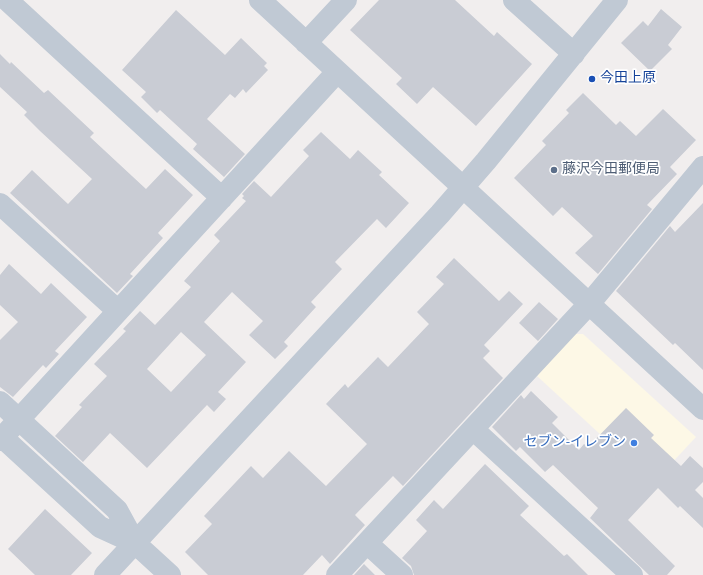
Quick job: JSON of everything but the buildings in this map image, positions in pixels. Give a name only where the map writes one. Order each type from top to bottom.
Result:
[{"type":"street","points":[[7,0],[222,198]]},
{"type":"street","points":[[260,0],[703,409]]},
{"type":"street","points":[[306,42],[346,0]]},
{"type":"street","points":[[514,0],[574,54]]},
{"type":"street","points":[[105,575],[464,187],[617,0]]},
{"type":"street","points":[[135,542],[100,527],[1,437],[338,72]]},
{"type":"street","points":[[337,575],[474,430],[589,304],[702,171]]},
{"type":"street","points":[[0,204],[118,311]]},
{"type":"street","points":[[0,402],[117,510],[135,542],[170,575]]},
{"type":"street","points":[[474,430],[632,575]]},
{"type":"street","points":[[367,543],[402,575]]},
{"type":"shaded area","points":[[574,334],[583,334],[696,437],[653,483],[537,376]]},
{"type":"place","name":"今田上原","points":[[592,79]]},
{"type":"place","name":"藤沢今田郵便局","points":[[554,170]]},
{"type":"place","name":"セブン-イレブン","points":[[634,443]]}]
